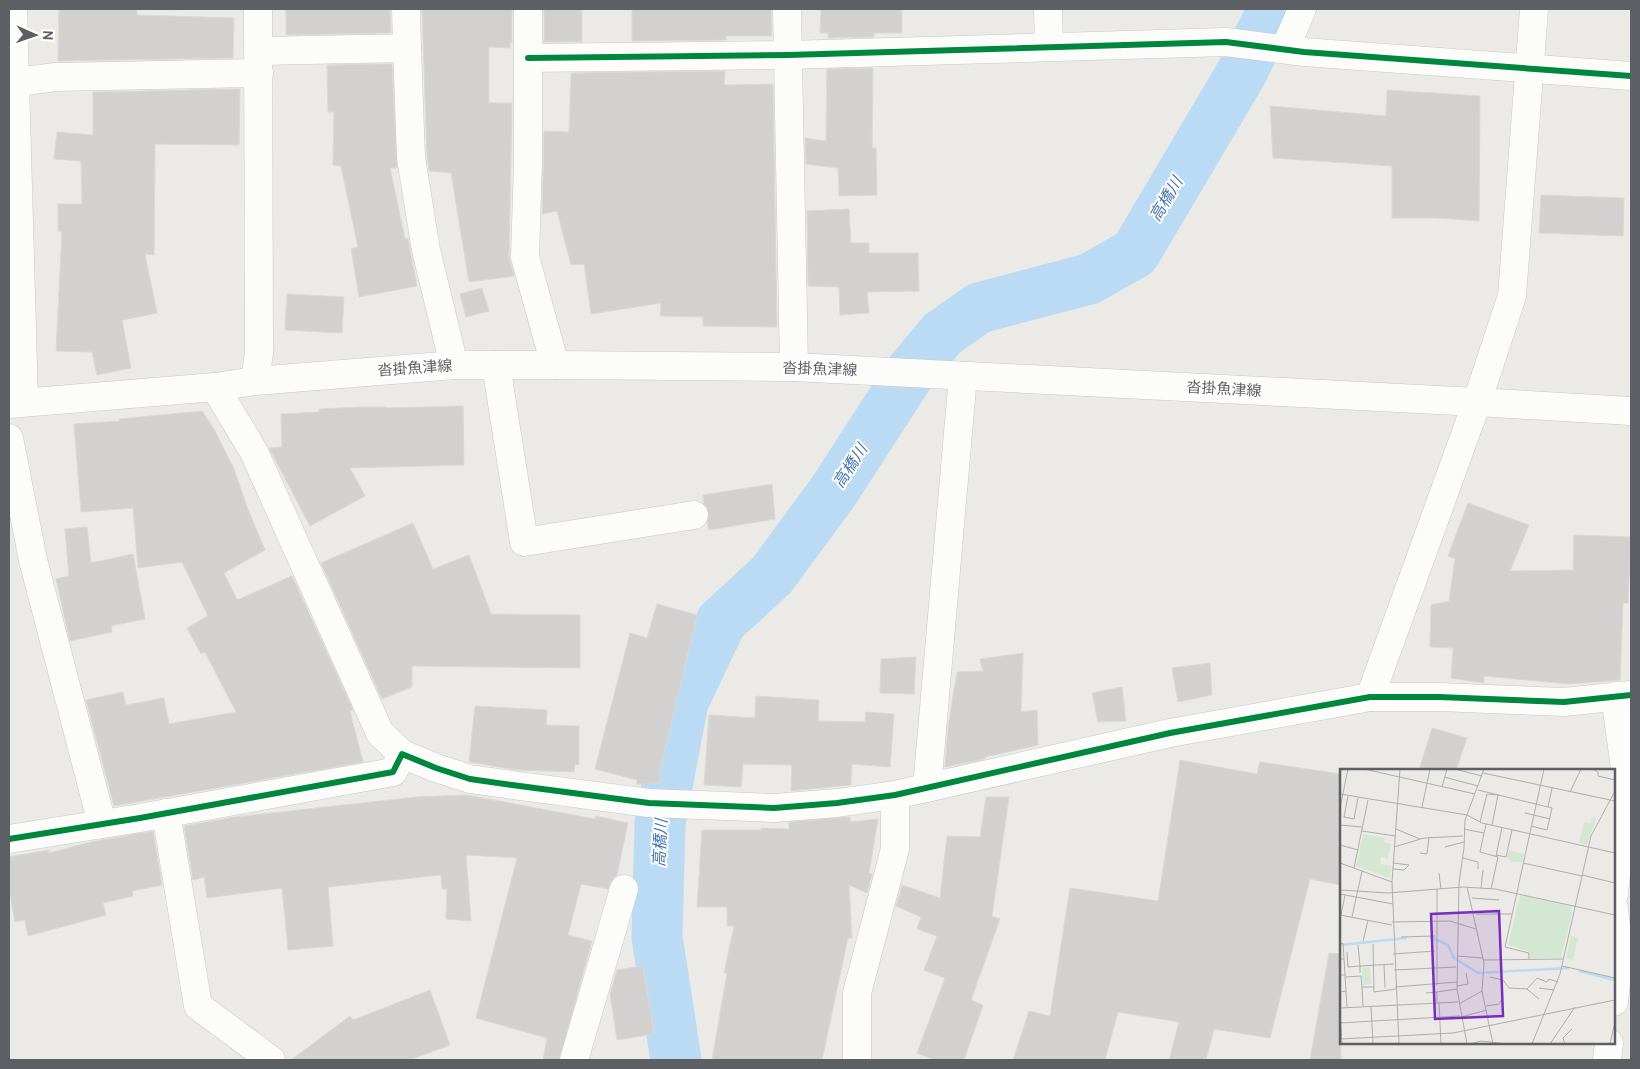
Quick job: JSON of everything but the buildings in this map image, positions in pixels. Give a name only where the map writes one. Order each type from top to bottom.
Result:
[{"type":"street","points":[[13,9],[12,83],[16,403]]},
{"type":"street","points":[[255,381],[259,353],[258,9]]},
{"type":"street","points":[[406,9],[411,158],[426,250],[454,365]]},
{"type":"street","points":[[528,9],[528,162],[525,257],[555,365]]},
{"type":"street","points":[[787,9],[794,367]]},
{"type":"street","points":[[1048,9],[1049,47]]},
{"type":"street","points":[[1285,49],[1302,9]]},
{"type":"street","points":[[1370,697],[1477,402],[1512,296],[1534,9]]},
{"type":"street","points":[[528,58],[788,54],[1226,42],[1285,49],[1631,76]]},
{"type":"street","points":[[12,83],[56,77],[259,62],[407,48]]},
{"type":"street","name":"沓掛魚津線","points":[[16,403],[454,365],[555,365],[794,367],[1477,402],[1631,412]]},
{"type":"street","points":[[496,365],[524,542],[694,515]]},
{"type":"street","points":[[927,788],[963,376]]},
{"type":"street","points":[[215,387],[254,452],[380,733],[402,754],[436,768],[470,779],[648,803],[774,808],[837,803],[895,795],[1170,733],[1370,697],[1422,696],[1564,702],[1623,695],[1626,774],[1615,884]]},
{"type":"street","points":[[9,438],[33,560],[102,824]]},
{"type":"street","points":[[9,839],[393,772],[402,754]]},
{"type":"street","points":[[857,1060],[857,993],[895,849],[895,795]]},
{"type":"street","points":[[166,813],[198,1006],[271,1060]]},
{"type":"street","points":[[574,1060],[624,889]]},
{"type":"street","points":[[1615,917],[1619,953],[1615,992]]},
{"type":"street","points":[[1607,1060],[1609,1044]]},
{"type":"waterway","name":"高橋川","points":[[676,1060],[657,937],[660,823],[683,702],[721,622],[772,575],[833,492],[912,370],[942,334],[979,308],[1089,279],[1135,253],[1242,72],[1273,9]]},
{"type":"cycle path","points":[[528,58],[788,55],[1226,42],[1304,52],[1631,76]]},
{"type":"cycle path","points":[[9,839],[140,818],[393,772],[402,754],[470,779],[649,803],[774,808],[837,803],[895,795],[1170,733],[1370,697],[1439,697],[1564,702],[1631,695]]}]
